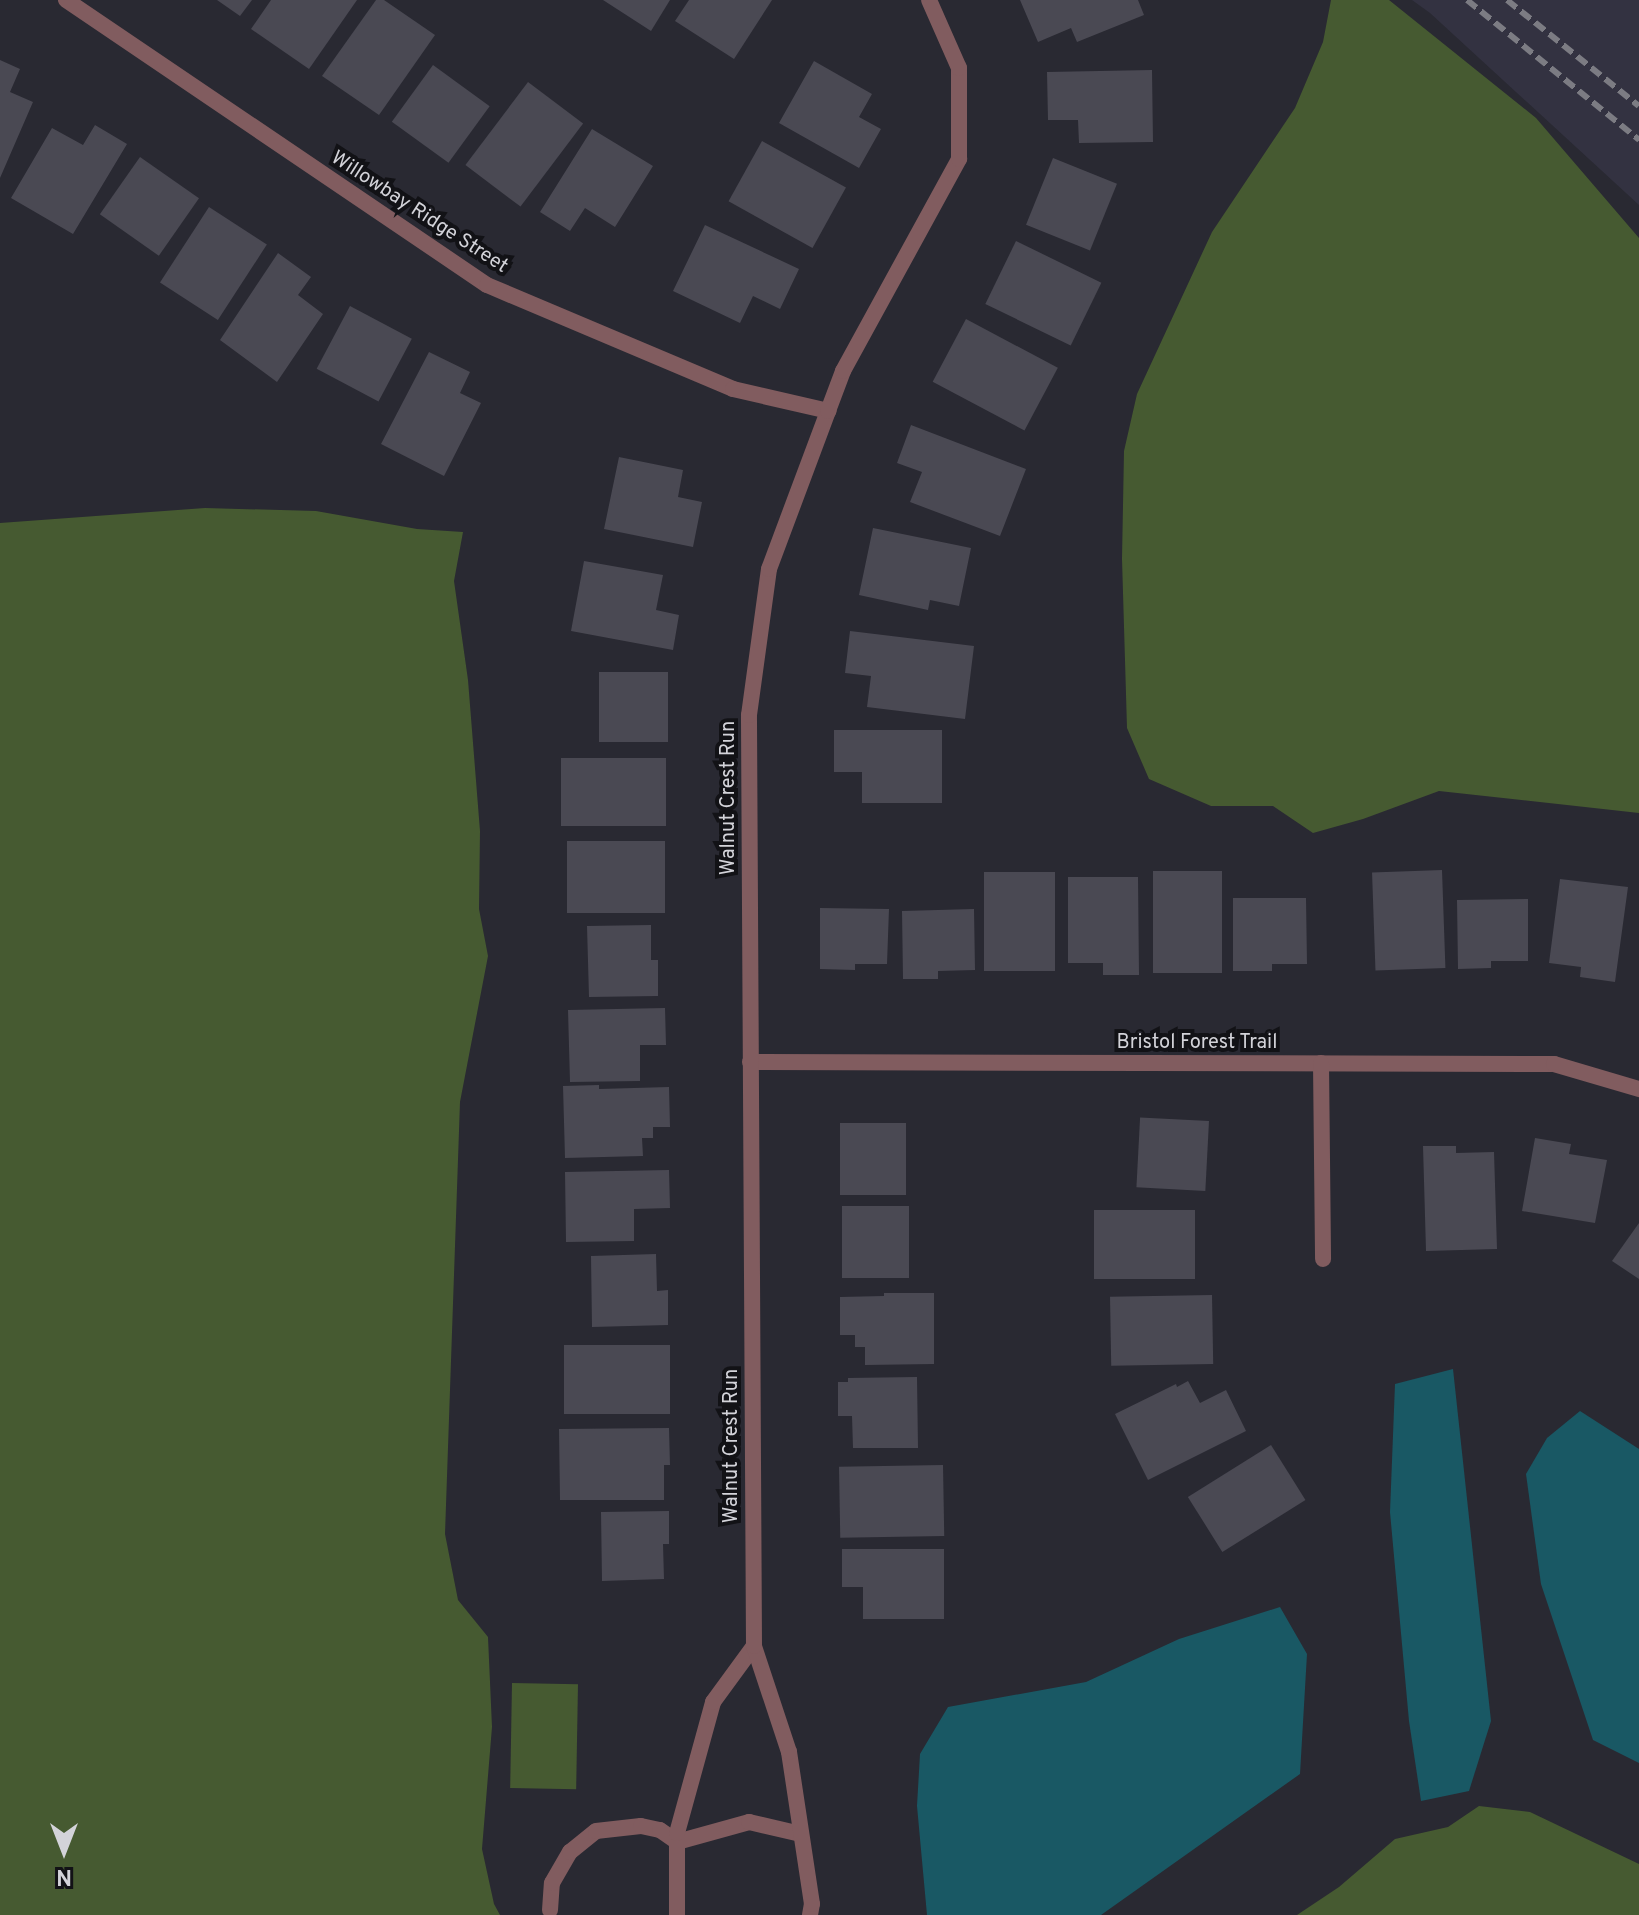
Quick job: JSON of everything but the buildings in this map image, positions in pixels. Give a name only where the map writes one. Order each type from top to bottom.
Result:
[{"type":"street","name":"Willowbay Ridge Street","points":[[66,0],[487,285],[733,389],[828,411]]},
{"type":"street","name":"Walnut Crest Run","points":[[810,1915],[812,1904],[789,1752],[754,1646],[749,715],[769,569],[843,371],[959,159],[959,68],[929,0]]},
{"type":"street","name":"Bristol Forest Trail","points":[[750,1062],[1554,1064],[1639,1089]]},
{"type":"street","points":[[1321,1063],[1323,1259]]},
{"type":"street","points":[[677,1915],[677,1842],[713,1702],[754,1646]]},
{"type":"street","points":[[677,1842],[749,1822],[801,1834]]},
{"type":"street","points":[[550,1910],[552,1883],[570,1852],[596,1831],[641,1826],[660,1830],[677,1842]]},
{"type":"shaded area","points":[[1412,0],[1639,0],[1639,205],[1430,13]]},
{"type":"green space","points":[[1331,0],[1389,0],[1536,118],[1639,238],[1639,813],[1439,791],[1363,819],[1313,833],[1273,806],[1211,806],[1149,779],[1127,728],[1122,559],[1124,451],[1137,394],[1212,232],[1295,108],[1323,42]]},
{"type":"green space","points":[[205,508],[316,511],[417,529],[463,532],[454,581],[468,680],[480,831],[479,909],[488,956],[460,1102],[445,1534],[458,1600],[488,1637],[492,1727],[482,1849],[494,1904],[500,1915],[0,1915],[0,523]]},
{"type":"green space","points":[[512,1683],[578,1684],[576,1789],[510,1788]]},
{"type":"green space","points":[[1479,1806],[1530,1812],[1639,1864],[1639,1915],[1297,1915],[1339,1887],[1395,1839],[1448,1827]]},
{"type":"water","points":[[1453,1369],[1491,1721],[1469,1791],[1421,1801],[1409,1721],[1390,1512],[1395,1384]]},
{"type":"water","points":[[1580,1411],[1639,1449],[1639,1763],[1593,1740],[1541,1584],[1526,1474],[1547,1438]]},
{"type":"water","points":[[1280,1607],[1307,1654],[1300,1774],[1101,1915],[927,1915],[917,1806],[920,1754],[948,1707],[1086,1682],[1179,1639]]},
{"type":"railway","points":[[1467,0],[1639,140]]},
{"type":"railway","points":[[1507,0],[1639,106]]}]
